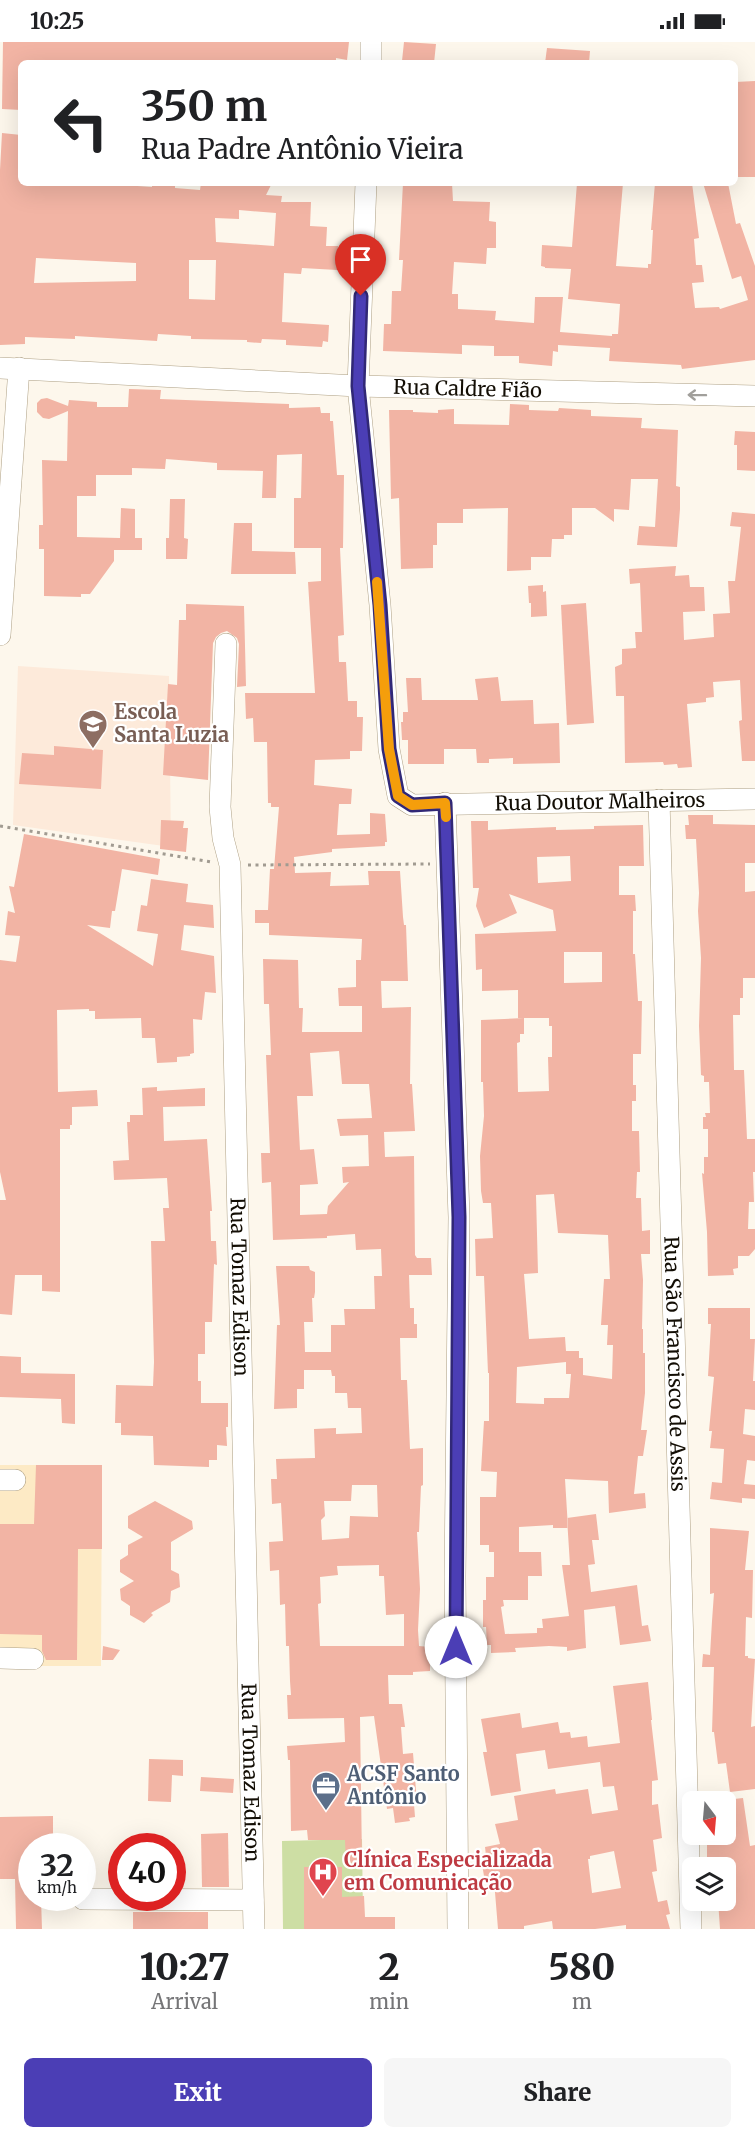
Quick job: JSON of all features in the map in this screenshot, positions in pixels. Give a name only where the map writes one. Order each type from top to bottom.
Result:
[{"type":"street","points":[[371,60],[372,42]]},
{"type":"street","points":[[358,386],[366,186]]},
{"type":"street","points":[[0,635],[9,368]]},
{"type":"street","name":"Rua Caldre Fião","points":[[9,368],[358,386],[755,396]]},
{"type":"street","name":"Rua Doutor Malheiros","points":[[358,386],[380,605],[389,749],[398,796],[412,805],[755,799]]},
{"type":"street","name":"Rua Tomaz Edison","points":[[226,644],[220,807],[223,838],[230,865],[254,1929]]},
{"type":"street","name":"Rua São Francisco de Assis","points":[[659,800],[691,1929]]},
{"type":"street","points":[[445,803],[459,1217],[455,1577],[458,1929]]},
{"type":"street","points":[[0,1658],[33,1659]]},
{"type":"street","points":[[96,1899],[253,1900]]},
{"type":"shaded area","name":"Escola Santa Luzia","points":[[18,666],[169,676],[171,847],[13,825]]},
{"type":"shaded area","points":[[0,1465],[102,1465],[101,1666],[0,1666]]},
{"type":"green space","points":[[362,1839],[363,1917],[395,1917],[395,1929],[283,1929],[282,1841]]},
{"type":"building","points":[[3,42],[349,42],[347,60],[336,58],[336,60],[18,60],[18,110],[2,109]]},
{"type":"building","points":[[404,42],[436,44],[434,60],[402,60]]},
{"type":"building","points":[[547,48],[590,51],[589,60],[545,60]]},
{"type":"building","points":[[755,81],[755,177],[738,177],[738,82]]},
{"type":"building","points":[[2,133],[18,135],[18,186],[175,186],[175,188],[200,190],[201,186],[270,186],[266,195],[282,196],[281,202],[311,202],[310,226],[327,227],[326,246],[338,246],[337,270],[302,268],[301,274],[284,273],[282,322],[329,325],[328,342],[323,341],[322,347],[286,345],[286,340],[262,339],[261,343],[247,342],[247,340],[191,339],[191,336],[158,334],[157,341],[75,336],[75,339],[25,337],[25,344],[0,345]],"holes":[[[239,210],[276,213],[274,246],[216,242],[215,218],[239,219]],[[36,258],[136,263],[136,281],[34,283]],[[189,260],[216,260],[215,300],[189,299]]]},
{"type":"building","points":[[403,186],[452,186],[453,201],[490,202],[489,221],[496,222],[496,248],[487,248],[486,264],[454,262],[452,294],[458,294],[458,309],[496,311],[495,320],[534,323],[535,297],[563,297],[560,332],[612,336],[612,334],[618,334],[620,304],[568,299],[571,269],[541,266],[542,245],[572,247],[577,186],[623,186],[616,266],[648,268],[648,264],[651,264],[655,186],[692,186],[699,238],[694,239],[696,265],[702,265],[704,282],[692,283],[695,308],[719,307],[720,309],[748,300],[741,276],[732,279],[704,186],[729,186],[736,224],[740,223],[755,266],[755,360],[682,369],[681,365],[609,361],[610,348],[558,345],[558,352],[553,351],[552,366],[519,363],[519,356],[494,356],[494,346],[462,345],[462,354],[383,351],[384,324],[391,324],[392,291],[401,291],[403,260],[399,260]]},
{"type":"building","points":[[129,389],[161,390],[160,399],[289,404],[289,408],[320,407],[321,413],[330,413],[330,421],[333,421],[337,475],[344,475],[343,548],[340,548],[344,635],[338,636],[339,662],[346,662],[348,701],[357,701],[357,717],[363,717],[362,751],[350,751],[350,759],[315,760],[314,785],[352,789],[351,804],[339,804],[337,835],[370,834],[370,813],[385,814],[387,842],[385,846],[332,849],[332,852],[294,857],[295,873],[331,872],[330,886],[369,885],[368,871],[400,871],[403,917],[404,925],[406,925],[408,981],[381,981],[382,1008],[411,1007],[410,1084],[412,1084],[415,1131],[384,1132],[385,1157],[414,1156],[415,1255],[417,1258],[431,1258],[432,1275],[409,1275],[410,1308],[414,1308],[417,1338],[400,1338],[401,1380],[407,1380],[410,1449],[423,1448],[423,1485],[421,1486],[419,1532],[417,1532],[420,1589],[418,1630],[419,1646],[430,1647],[430,1671],[413,1672],[413,1675],[388,1675],[389,1704],[402,1704],[405,1727],[401,1727],[403,1754],[413,1753],[417,1803],[414,1804],[415,1817],[409,1818],[410,1821],[395,1823],[393,1808],[387,1809],[374,1716],[360,1717],[362,1862],[346,1863],[345,1840],[308,1840],[307,1830],[291,1831],[290,1760],[288,1760],[287,1746],[345,1742],[344,1718],[288,1719],[287,1695],[291,1695],[285,1604],[280,1605],[279,1570],[270,1571],[269,1542],[283,1541],[281,1503],[272,1504],[271,1479],[277,1479],[276,1459],[315,1458],[314,1429],[336,1428],[336,1434],[362,1433],[361,1408],[348,1408],[347,1393],[335,1393],[335,1376],[332,1376],[331,1370],[304,1370],[304,1389],[297,1389],[297,1408],[274,1409],[277,1325],[280,1325],[276,1266],[309,1266],[310,1270],[315,1272],[315,1292],[312,1298],[313,1322],[304,1322],[305,1352],[331,1352],[331,1325],[345,1325],[344,1309],[375,1309],[374,1276],[382,1276],[381,1249],[356,1250],[355,1234],[327,1236],[327,1238],[273,1240],[271,1182],[262,1183],[261,1153],[270,1153],[266,1055],[271,1055],[269,1004],[264,1004],[263,959],[298,960],[299,1008],[303,1008],[302,1032],[362,1032],[362,1006],[339,1006],[338,988],[356,987],[356,960],[361,960],[362,939],[269,935],[269,923],[255,923],[255,910],[268,910],[270,869],[274,869],[279,807],[271,807],[271,803],[268,803],[267,742],[254,742],[253,718],[246,719],[245,693],[315,693],[308,582],[321,581],[321,548],[294,548],[294,498],[301,498],[302,454],[277,455],[276,498],[262,498],[263,471],[217,470],[217,463],[166,459],[165,469],[132,468],[132,475],[96,475],[96,496],[77,496],[77,537],[120,538],[121,508],[135,509],[135,538],[142,538],[142,550],[114,550],[114,561],[90,594],[81,594],[81,597],[44,596],[44,549],[39,549],[39,525],[43,525],[42,460],[67,461],[68,411],[49,419],[43,418],[37,412],[37,403],[47,398],[68,406],[69,400],[97,402],[97,407],[128,407]],"holes":[[[339,1051],[342,1084],[369,1084],[372,1118],[337,1119],[340,1136],[368,1135],[369,1166],[342,1167],[343,1183],[349,1182],[328,1206],[327,1214],[300,1215],[300,1185],[318,1184],[314,1149],[300,1150],[297,1096],[313,1096],[310,1053]],[[352,1485],[377,1485],[378,1517],[350,1516],[349,1538],[322,1540],[321,1520],[325,1516],[324,1501],[351,1501]],[[379,1565],[379,1576],[384,1576],[386,1615],[404,1614],[404,1646],[320,1646],[318,1604],[321,1603],[320,1577],[338,1575],[337,1566]]]},
{"type":"building","points":[[510,404],[529,405],[529,410],[558,411],[559,408],[591,410],[591,416],[642,418],[641,428],[678,430],[676,486],[680,487],[680,509],[677,547],[637,545],[639,526],[655,527],[658,479],[631,479],[629,510],[614,509],[614,522],[595,508],[572,508],[572,535],[564,535],[564,539],[552,539],[551,557],[531,557],[531,570],[507,571],[508,508],[463,509],[463,523],[437,523],[437,545],[433,545],[433,568],[401,569],[399,498],[391,499],[389,410],[438,413],[438,410],[454,409],[454,424],[509,425]]},
{"type":"building","points":[[735,431],[755,432],[755,471],[737,470]]},
{"type":"building","points":[[170,499],[185,499],[184,538],[188,539],[187,559],[166,559]]},
{"type":"building","points":[[732,512],[755,514],[755,761],[742,761],[739,721],[742,720],[740,680],[713,682],[714,697],[706,698],[706,702],[687,704],[692,767],[678,768],[677,764],[664,765],[663,762],[625,763],[624,696],[616,696],[615,667],[622,664],[622,649],[636,648],[635,632],[642,632],[640,583],[630,584],[629,569],[676,566],[675,576],[689,575],[690,587],[704,587],[705,611],[683,612],[684,640],[714,637],[713,614],[730,613],[728,581],[735,581],[741,527],[730,526]]},
{"type":"building","points":[[234,523],[252,523],[252,551],[295,552],[296,574],[231,574]]},
{"type":"building","points":[[543,585],[543,592],[546,591],[547,616],[531,617],[528,586]]},
{"type":"building","points":[[586,603],[594,723],[567,725],[561,605]]},
{"type":"building","points":[[186,604],[244,606],[246,686],[237,687],[239,644],[237,638],[227,631],[216,637],[213,643],[208,780],[163,775],[168,684],[177,685],[179,620],[186,620]]},
{"type":"building","points":[[498,677],[501,701],[533,700],[534,724],[559,723],[560,763],[513,764],[513,758],[489,759],[489,763],[477,763],[476,749],[444,749],[444,764],[408,764],[408,740],[402,740],[401,722],[403,722],[403,712],[408,712],[406,678],[421,678],[422,700],[478,700],[475,679]]},
{"type":"building","points":[[54,746],[103,750],[101,789],[19,784],[22,753],[54,755]]},
{"type":"building","points":[[688,815],[713,815],[713,824],[755,825],[755,863],[745,863],[745,892],[755,891],[755,978],[743,978],[740,1015],[733,1015],[734,1070],[744,1070],[747,1139],[755,1139],[754,1202],[749,1202],[748,1229],[755,1229],[755,1249],[749,1256],[738,1256],[738,1268],[733,1269],[734,1275],[708,1276],[702,1173],[704,1174],[704,1157],[708,1157],[708,1129],[703,1129],[703,1117],[706,1117],[705,1113],[710,1113],[709,1082],[704,1082],[704,1076],[701,1075],[699,893],[696,839],[686,839],[685,825],[689,825]]},
{"type":"building","points":[[161,820],[184,821],[183,828],[188,828],[186,852],[160,849]]},
{"type":"building","points":[[471,821],[488,821],[488,830],[556,827],[556,830],[594,829],[594,826],[643,825],[644,866],[619,866],[619,895],[635,895],[633,954],[635,954],[638,1001],[642,1001],[641,1054],[633,1054],[633,1085],[636,1085],[636,1101],[632,1101],[632,1131],[639,1131],[640,1172],[637,1172],[636,1198],[641,1198],[642,1231],[650,1230],[650,1254],[641,1254],[645,1393],[641,1430],[647,1430],[643,1456],[638,1456],[634,1494],[645,1493],[646,1508],[609,1513],[608,1481],[565,1479],[567,1518],[596,1514],[599,1540],[592,1540],[595,1564],[588,1565],[591,1592],[637,1585],[642,1626],[648,1625],[651,1641],[620,1645],[615,1606],[584,1610],[586,1648],[567,1651],[567,1647],[549,1646],[515,1648],[516,1652],[491,1653],[491,1645],[487,1645],[486,1627],[483,1627],[483,1600],[486,1600],[486,1577],[494,1577],[494,1552],[489,1552],[489,1545],[480,1545],[480,1497],[496,1497],[497,1472],[481,1471],[484,1421],[489,1421],[489,1373],[484,1276],[476,1276],[475,1239],[493,1238],[491,1203],[483,1203],[481,1191],[480,1156],[484,1116],[483,1082],[481,1082],[481,1020],[524,1018],[518,1018],[518,990],[482,991],[482,969],[476,970],[475,934],[556,931],[553,910],[509,894],[517,913],[484,928],[476,906],[479,888],[473,888]],"holes":[[[570,856],[571,881],[538,883],[537,857]],[[564,952],[602,952],[602,982],[564,983]],[[524,1018],[549,1018],[549,1026],[552,1026],[552,1057],[548,1057],[549,1091],[518,1092],[517,1043],[520,1042],[520,1034],[524,1034]],[[554,1194],[558,1233],[608,1235],[610,1279],[604,1279],[601,1325],[608,1325],[607,1345],[613,1345],[612,1379],[583,1375],[583,1358],[579,1358],[579,1351],[566,1351],[565,1337],[529,1339],[524,1274],[538,1273],[536,1195]],[[566,1362],[566,1374],[571,1374],[569,1398],[544,1398],[544,1404],[516,1403],[517,1367]],[[553,1525],[553,1528],[568,1528],[570,1565],[562,1565],[569,1616],[542,1619],[543,1628],[537,1628],[537,1633],[505,1634],[501,1607],[504,1606],[503,1600],[528,1600],[528,1576],[542,1576],[541,1552],[519,1552],[519,1527]]]},
{"type":"building","points":[[24,834],[160,859],[158,875],[122,869],[110,928],[87,925],[153,966],[158,934],[137,931],[141,905],[147,906],[151,879],[188,884],[186,902],[213,905],[214,928],[184,925],[181,950],[214,956],[216,993],[205,992],[202,1020],[193,1019],[194,1053],[190,1056],[177,1057],[177,1062],[157,1063],[155,1038],[142,1038],[141,1018],[95,1019],[95,1011],[89,1011],[89,1009],[57,1010],[58,1092],[97,1090],[98,1106],[72,1107],[70,1129],[60,1129],[60,1292],[42,1291],[42,1275],[15,1275],[12,1315],[0,1314],[0,1200],[6,1200],[0,1172],[0,960],[16,962],[20,936],[5,935],[8,911],[15,913],[9,886],[14,887]]},
{"type":"building","points":[[157,1087],[157,1091],[205,1088],[205,1106],[163,1107],[164,1141],[207,1139],[212,1211],[210,1211],[211,1241],[216,1241],[217,1265],[214,1264],[212,1322],[205,1322],[205,1354],[198,1354],[198,1381],[201,1381],[201,1403],[228,1403],[227,1446],[217,1445],[217,1460],[209,1460],[209,1467],[154,1465],[153,1436],[121,1435],[121,1423],[115,1423],[116,1385],[153,1386],[151,1241],[165,1241],[163,1208],[169,1208],[167,1178],[114,1180],[113,1161],[129,1160],[127,1122],[130,1122],[130,1115],[143,1115],[142,1088]]},
{"type":"building","points":[[708,1308],[750,1308],[750,1339],[755,1339],[753,1381],[755,1381],[755,1410],[745,1409],[743,1434],[755,1436],[755,1461],[747,1460],[744,1484],[755,1485],[755,1499],[742,1498],[742,1503],[710,1499],[712,1482],[722,1483],[724,1449],[710,1448],[712,1431],[709,1431],[714,1377],[708,1376],[711,1324],[708,1324]]},
{"type":"building","points":[[0,1356],[21,1357],[21,1373],[75,1374],[75,1424],[62,1423],[61,1399],[0,1397]]},
{"type":"building","points":[[36,1465],[102,1465],[102,1549],[78,1549],[77,1660],[46,1660],[42,1651],[42,1635],[0,1634],[0,1524],[34,1524]]},
{"type":"building","points":[[155,1501],[192,1521],[193,1529],[171,1542],[171,1570],[179,1574],[180,1587],[171,1591],[170,1602],[151,1613],[153,1615],[144,1623],[130,1615],[130,1606],[121,1600],[120,1589],[134,1581],[120,1572],[120,1560],[128,1555],[128,1545],[143,1537],[128,1528],[128,1516]]},
{"type":"building","points":[[710,1528],[749,1531],[745,1570],[753,1570],[752,1618],[746,1617],[745,1656],[755,1659],[751,1727],[755,1726],[755,1789],[730,1791],[726,1763],[718,1764],[714,1732],[712,1732],[714,1667],[702,1667],[703,1654],[710,1655],[714,1593],[710,1594]]},
{"type":"building","points":[[103,1646],[120,1650],[113,1660],[102,1660]]},
{"type":"building","points":[[648,1682],[658,1780],[652,1781],[652,1805],[658,1804],[662,1838],[653,1840],[657,1871],[652,1872],[658,1902],[667,1900],[670,1914],[666,1915],[670,1929],[626,1929],[626,1925],[595,1929],[553,1929],[552,1921],[524,1926],[524,1929],[498,1929],[494,1880],[485,1882],[482,1864],[487,1864],[485,1847],[500,1844],[495,1824],[518,1820],[514,1796],[555,1789],[556,1794],[588,1789],[592,1814],[618,1810],[614,1786],[603,1787],[600,1762],[548,1769],[545,1750],[516,1754],[521,1791],[491,1796],[483,1752],[487,1752],[481,1719],[520,1713],[522,1728],[558,1722],[560,1733],[570,1732],[571,1738],[587,1736],[588,1747],[620,1743],[613,1686]],"holes":[[[614,1851],[621,1888],[592,1893],[588,1859],[590,1856]]]},
{"type":"building","points":[[149,1759],[183,1760],[183,1776],[172,1775],[171,1802],[148,1801]]},
{"type":"building","points":[[201,1777],[234,1779],[233,1793],[200,1791]]},
{"type":"building","points":[[743,1798],[750,1846],[755,1845],[755,1929],[720,1929],[719,1911],[736,1911],[736,1857],[707,1857],[707,1845],[736,1845],[736,1799]]},
{"type":"building","points":[[53,1816],[53,1833],[18,1833],[18,1911],[41,1911],[42,1929],[16,1929],[15,1879],[0,1879],[0,1817]]},
{"type":"building","points":[[228,1833],[229,1887],[202,1887],[201,1834]]},
{"type":"building","points":[[304,1867],[342,1867],[342,1897],[364,1896],[365,1917],[395,1917],[395,1929],[304,1929]]},
{"type":"building","points":[[133,1912],[208,1912],[208,1929],[133,1929]]},
{"type":"slow traffic","points":[[377,582],[389,749],[398,796],[412,805],[445,803],[446,817]]},
{"type":"place","name":"Escola Santa Luzia","points":[[93,750]]},
{"type":"place","name":"ACSF Santo Antônio","points":[[326,1812]]},
{"type":"place","name":"Clínica Especializada em Comunicação","points":[[323,1898]]},
{"type":"route","points":[[361,296],[358,386],[380,605],[389,749],[398,796],[412,805],[445,803],[459,1217],[456,1647]]}]
